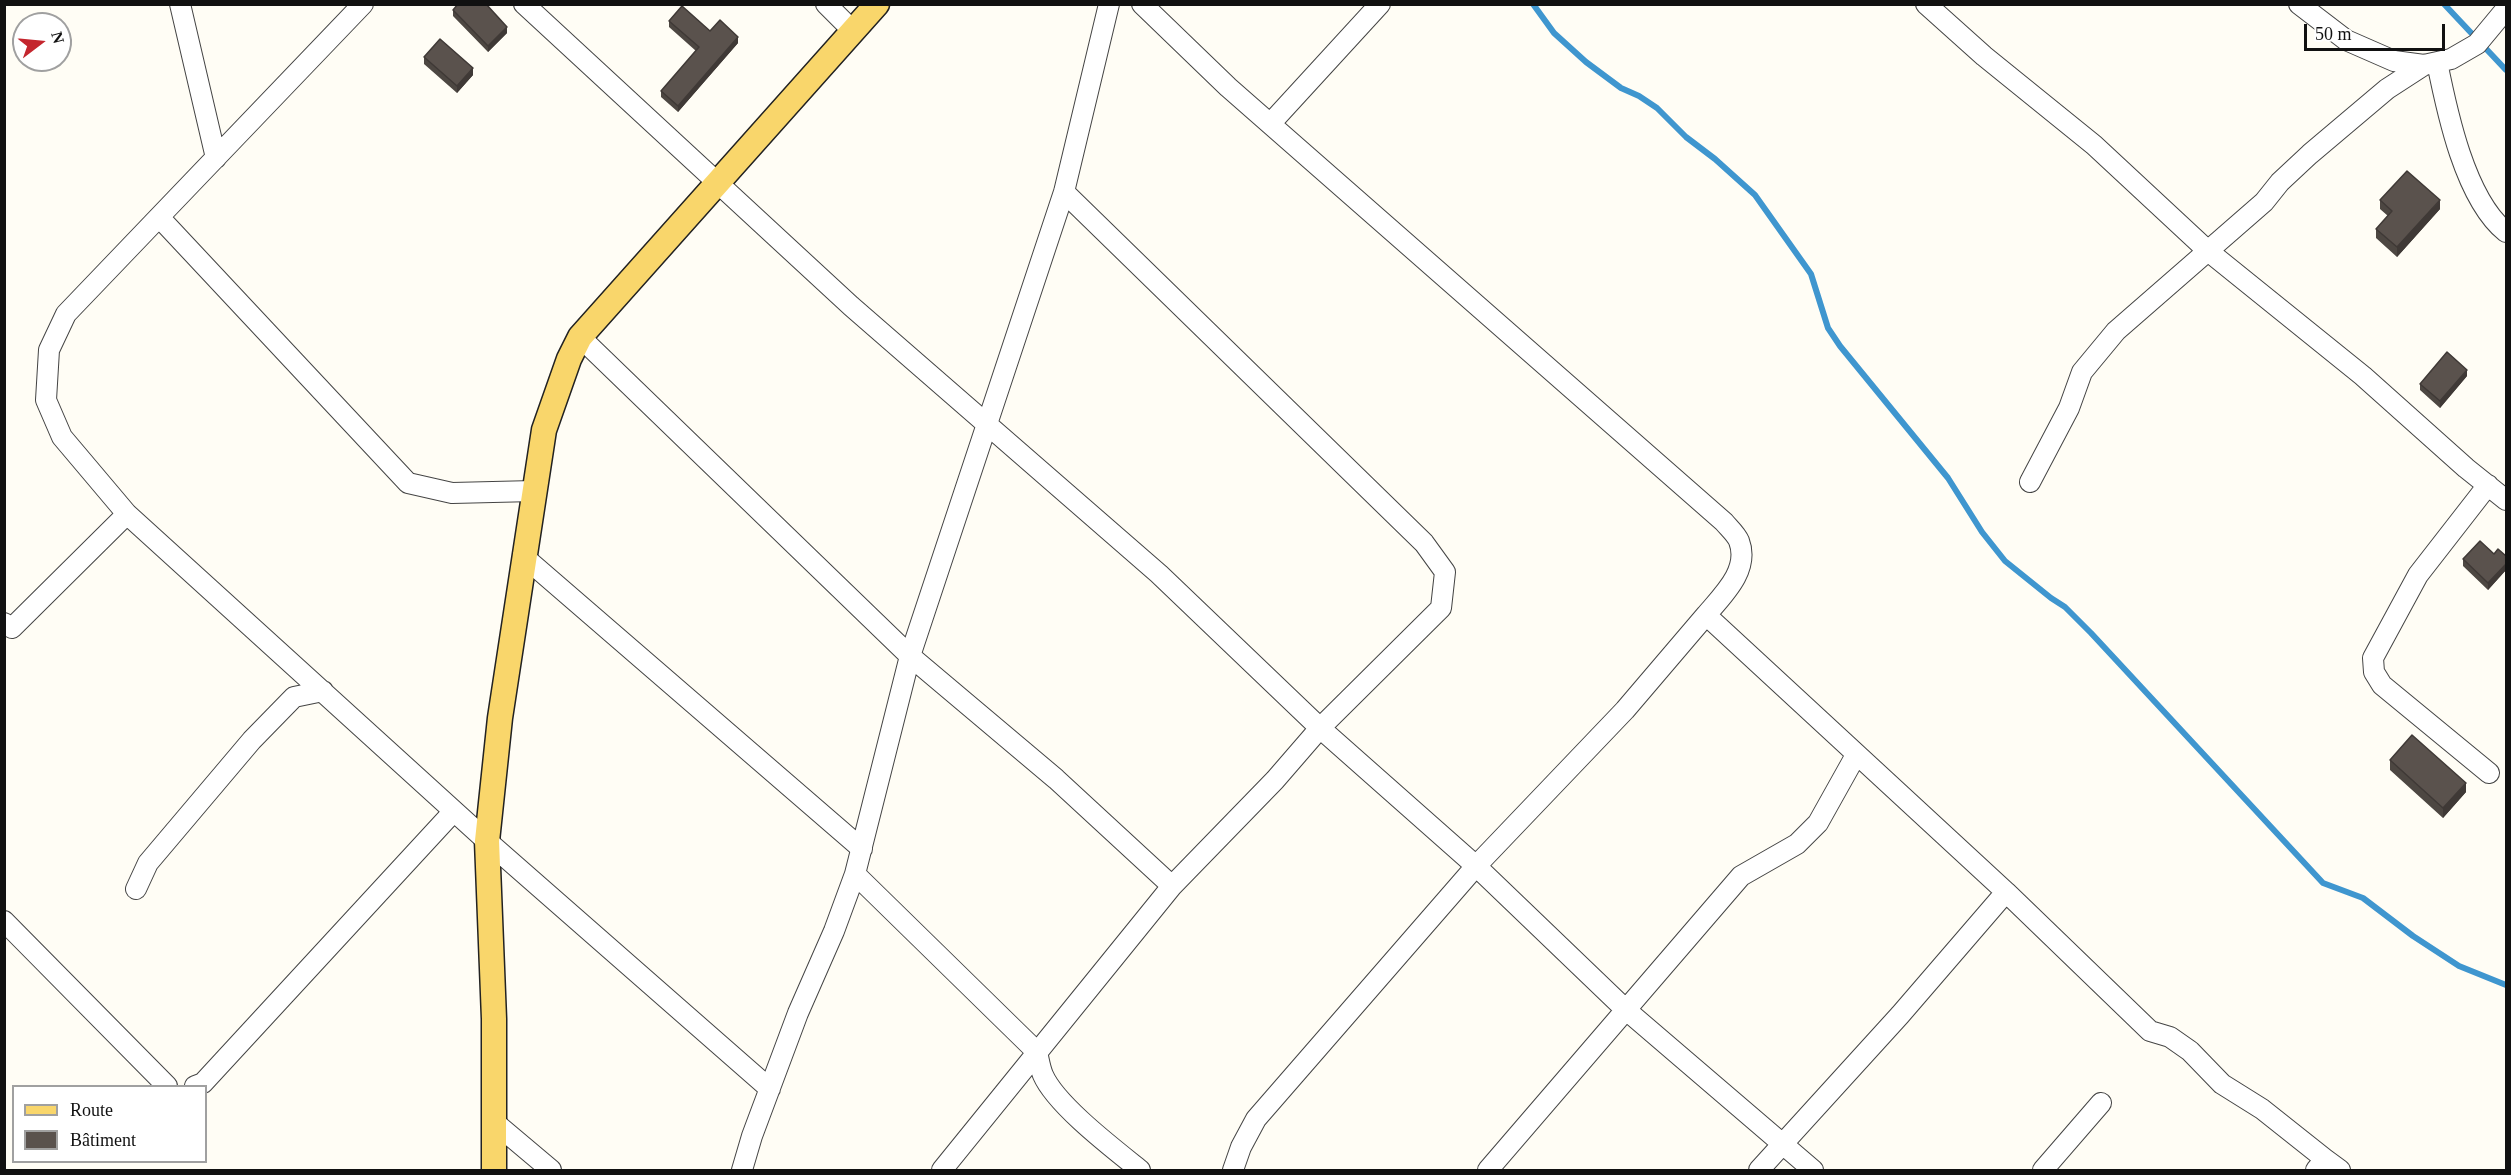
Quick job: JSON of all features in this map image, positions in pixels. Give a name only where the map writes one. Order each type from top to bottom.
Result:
[{"type":"main road","points":[[494,1170],[494,1019],[487,841],[500,718],[544,430],[569,358],[580,337],[877,4]]},
{"type":"street","points":[[180,4],[216,158]]},
{"type":"street","points":[[363,4],[66,314],[49,350],[46,400],[62,437],[128,514],[161,547],[487,841],[770,1089]]},
{"type":"street","points":[[524,4],[851,306],[1159,574],[1320,728],[1476,866],[1625,1009],[1814,1170]]},
{"type":"street","points":[[826,4],[853,31]]},
{"type":"street","points":[[742,1170],[798,1013],[834,931],[855,874],[910,656],[947,541],[988,427],[1064,192],[1109,4]]},
{"type":"street","points":[[1142,4],[1270,124],[1725,522],[1739,539],[1742,557],[1731,586],[1625,710],[1476,866],[1256,1119],[1241,1147],[1233,1170]]},
{"type":"street","points":[[1270,124],[1380,4]]},
{"type":"street","points":[[1926,4],[1984,56],[2094,145],[2208,251],[2363,376],[2466,468],[2506,500]]},
{"type":"street","points":[[2299,4],[2346,40],[2394,61],[2430,64]]},
{"type":"street","points":[[2030,482],[2069,408],[2082,372],[2116,331],[2264,202],[2280,182],[2310,154],[2387,89],[2430,64],[2451,58],[2477,44],[2506,9]]},
{"type":"street","points":[[2430,64],[2468,170],[2487,210],[2506,232]]},
{"type":"street","points":[[942,1170],[1172,886],[1275,780],[1320,728],[1441,608],[1445,572],[1424,543],[1064,192]]},
{"type":"street","points":[[159,217],[408,483],[452,492],[534,491]]},
{"type":"street","points":[[580,337],[910,656],[1056,779],[1172,886]]},
{"type":"street","points":[[2488,485],[2418,575],[2373,658],[2374,672],[2382,685],[2489,773]]},
{"type":"street","points":[[4,622],[12,628],[128,514]]},
{"type":"street","points":[[523,556],[862,849]]},
{"type":"street","points":[[1706,615],[2006,892],[2150,1031],[2170,1037],[2190,1051],[2222,1084],[2262,1109],[2327,1167]]},
{"type":"street","points":[[136,889],[148,863],[252,740],[294,697],[323,691]]},
{"type":"street","points":[[1488,1170],[1742,876],[1797,844],[1818,823],[1856,755]]},
{"type":"street","points":[[198,1085],[203,1083],[251,1033],[454,811]]},
{"type":"street","points":[[855,874],[1037,1052],[1044,1076],[1061,1099],[1094,1133],[1140,1170]]},
{"type":"street","points":[[1759,1170],[1900,1015],[2006,892]]},
{"type":"street","points":[[4,921],[167,1085]]},
{"type":"street","points":[[2043,1170],[2101,1103]]},
{"type":"street","points":[[494,1122],[551,1170]]},
{"type":"building","points":[[458,4],[486,4],[507,27],[488,46],[453,10]]},
{"type":"building","points":[[682,6],[710,31],[720,20],[738,37],[678,106],[661,91],[699,47],[669,21]]},
{"type":"building","points":[[440,39],[473,68],[457,86],[424,57]]},
{"type":"building","points":[[2407,171],[2440,200],[2397,247],[2376,229],[2392,211],[2380,200]]},
{"type":"building","points":[[2447,352],[2467,370],[2440,401],[2420,384]]},
{"type":"building","points":[[2480,541],[2494,554],[2498,549],[2506,556],[2506,564],[2488,583],[2463,559]]},
{"type":"building","points":[[2412,735],[2466,783],[2443,808],[2390,760]]},
{"type":"waterway","points":[[1533,4],[1554,33],[1586,62],[1621,88],[1657,108],[1686,137],[1715,159],[1755,195],[1811,274],[1828,328],[1840,346],[1948,478],[1982,532],[2005,561],[2065,607],[2091,633],[2323,883],[2363,898],[2413,936],[2459,966],[2506,985]]},
{"type":"waterway","points":[[2444,4],[2506,70]]}]
